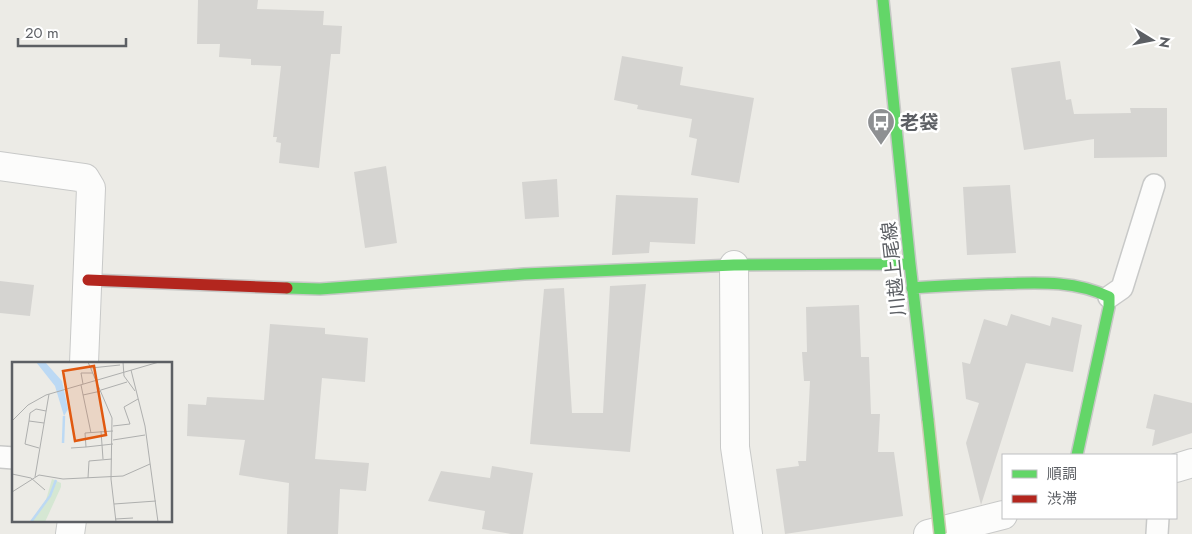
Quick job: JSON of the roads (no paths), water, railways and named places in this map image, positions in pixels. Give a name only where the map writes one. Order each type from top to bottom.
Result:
[{"type":"street","name":"川越上尾線","points":[[883,0],[912,288],[940,534]]},
{"type":"street","points":[[0,166],[85,178],[91,188],[84,362]]},
{"type":"street","points":[[88,280],[320,289],[524,274],[734,265],[910,264]]},
{"type":"street","points":[[734,265],[735,447],[748,534]]},
{"type":"street","points":[[912,288],[938,285],[1056,283],[1100,292],[1108,297],[1109,307],[1077,454]]},
{"type":"street","points":[[1177,468],[1192,463]]},
{"type":"street","points":[[928,534],[1002,515]]},
{"type":"lane","points":[[1108,297],[1122,288],[1154,185]]},
{"type":"lane","points":[[1157,534],[1158,519]]},
{"type":"place","name":"老袋","points":[[881,146]]}]
